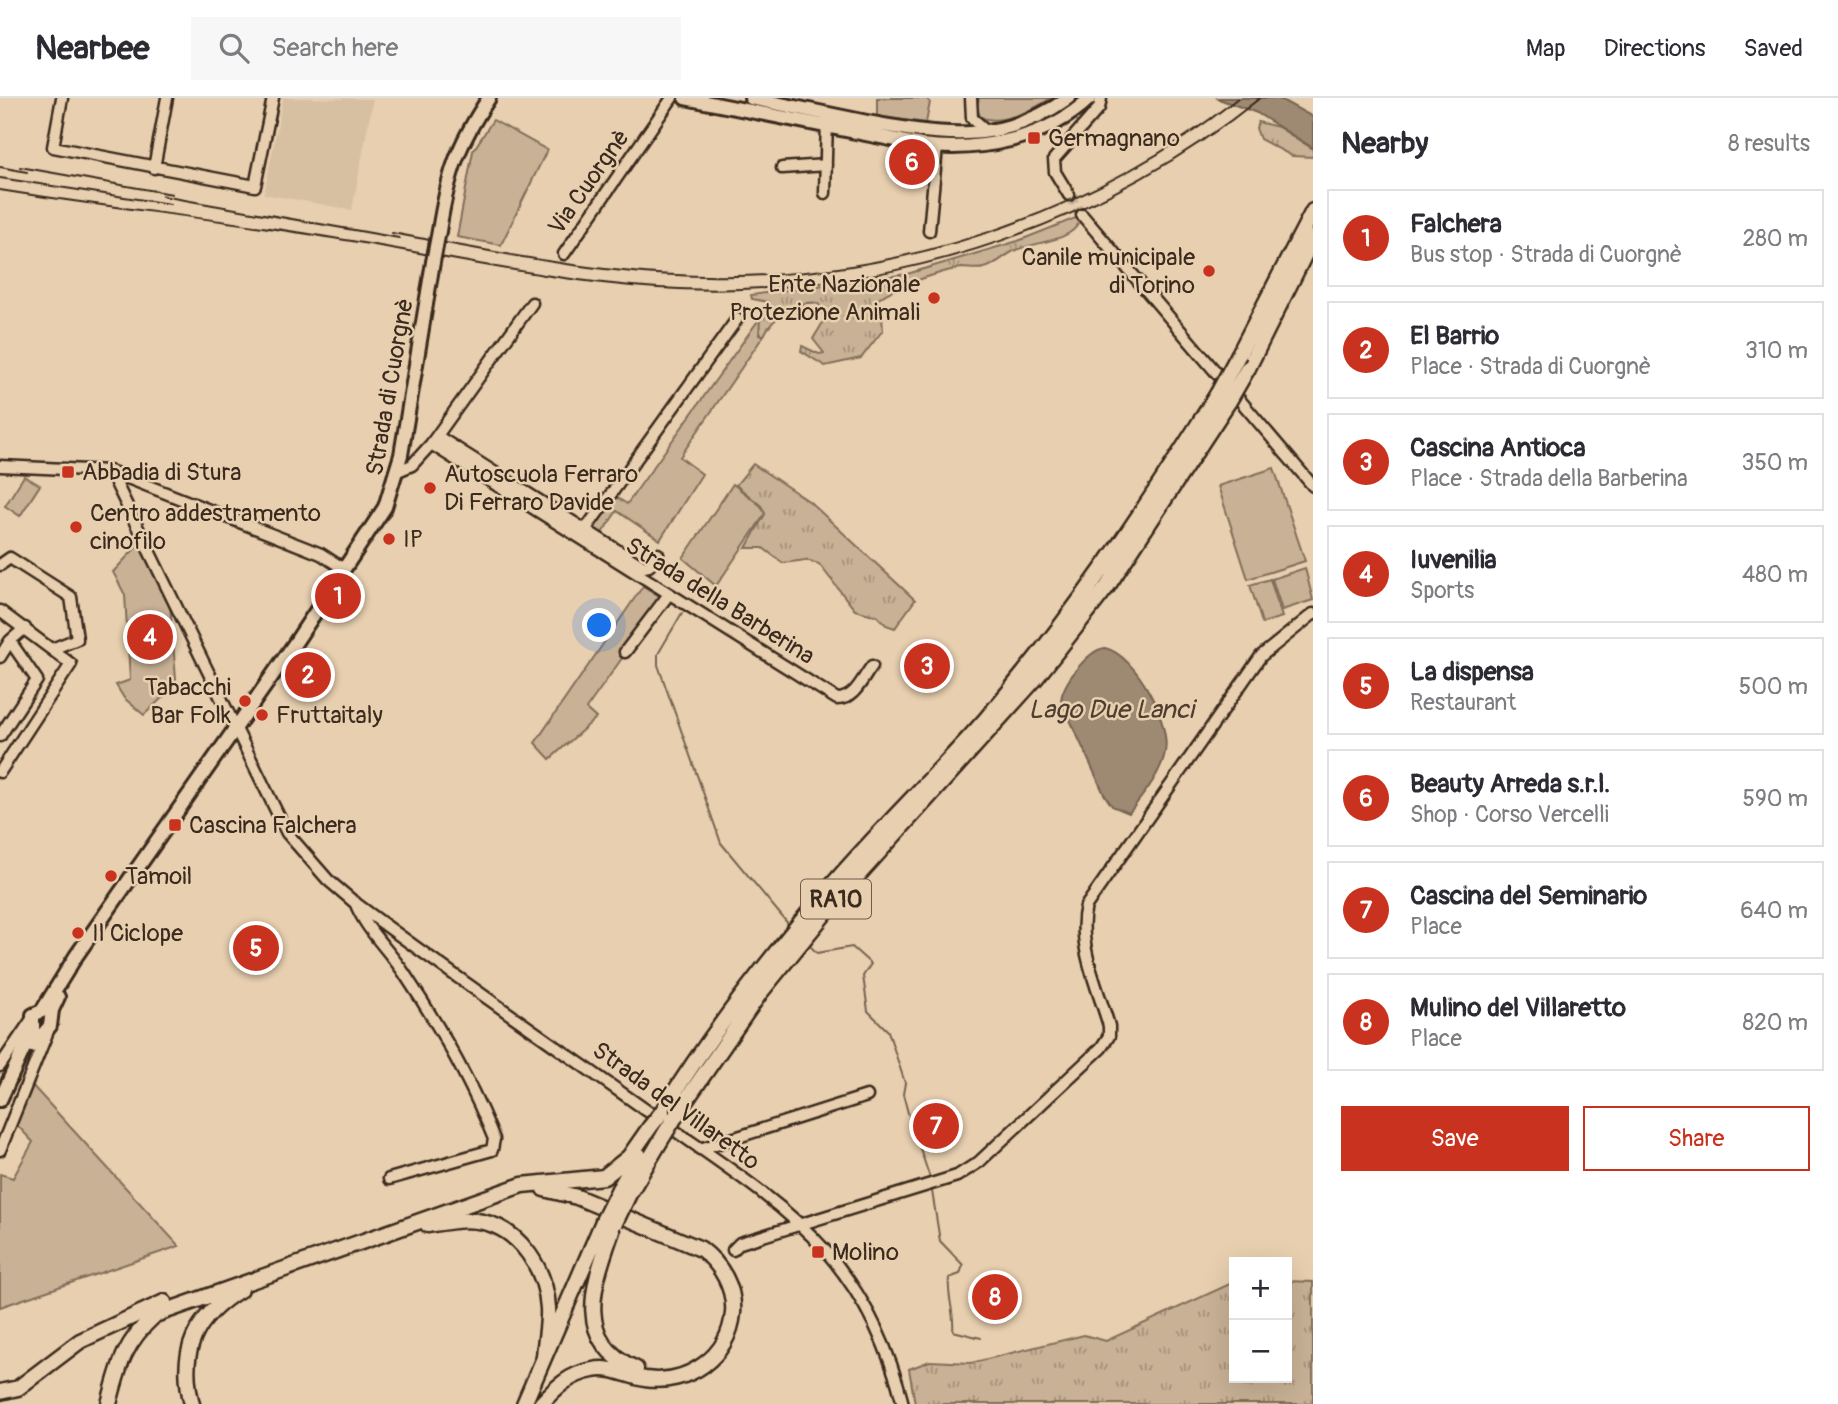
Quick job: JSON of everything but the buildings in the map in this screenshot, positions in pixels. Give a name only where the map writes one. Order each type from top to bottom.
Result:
[{"type":"highway","name":"RA10","points":[[533,1404],[624,1192],[655,1131],[670,1108],[834,902],[1107,587],[1224,397],[1248,368],[1300,250],[1313,211]]},
{"type":"highway","name":"RA10","points":[[1224,397],[1239,354],[1300,250],[1313,238]]},
{"type":"highway","points":[[109,1404],[123,1354],[155,1315],[522,1185],[581,1181],[611,1175],[655,1131]]},
{"type":"highway","points":[[483,1199],[529,1190],[553,1190],[674,1237],[707,1254],[729,1286],[732,1320],[729,1332],[713,1358],[695,1371],[678,1376],[645,1378],[616,1370],[595,1369],[570,1376],[541,1404]]},
{"type":"highway","points":[[406,1228],[462,1220],[484,1222],[503,1230],[518,1241],[534,1261],[545,1283],[549,1310],[544,1357]]},
{"type":"highway","name":"RA10","points":[[524,1404],[544,1357],[610,1225]]},
{"type":"highway","points":[[610,1225],[594,1286],[593,1322],[598,1337],[622,1363],[651,1374],[678,1376]]},
{"type":"highway","points":[[192,1404],[186,1368],[196,1331],[223,1300],[274,1273]]},
{"type":"highway","points":[[0,1392],[18,1388],[80,1341],[138,1312],[167,1301],[227,1288]]},
{"type":"main road","points":[[685,98],[929,134],[964,135],[988,132],[1038,117],[1068,98]]},
{"type":"main road","points":[[751,98],[937,147],[977,146],[1021,137],[1065,117],[1092,98]]},
{"type":"main road","name":"Strada di Cuorgnè","points":[[0,1102],[90,939],[385,507],[398,471],[452,165],[466,133],[490,99]]},
{"type":"street","points":[[62,98],[52,147],[255,186],[273,98]]},
{"type":"street","points":[[153,168],[167,98]]},
{"type":"street","name":"Via Cuorgnè","points":[[564,254],[672,98]]},
{"type":"street","points":[[971,98],[972,118],[988,132]]},
{"type":"street","points":[[1092,98],[1095,111]]},
{"type":"street","points":[[1069,195],[1055,172],[1054,159],[1095,111],[1101,98]]},
{"type":"street","points":[[825,193],[827,120]]},
{"type":"street","points":[[929,231],[937,147]]},
{"type":"street","points":[[782,168],[826,165]]},
{"type":"street","points":[[1082,215],[1313,486]]},
{"type":"street","points":[[398,471],[410,466],[421,456],[532,303]]},
{"type":"street","points":[[585,530],[737,319]]},
{"type":"street","name":"Strada della Barberina","points":[[433,440],[644,567],[649,566],[658,554]]},
{"type":"street","name":"Strada della Barberina","points":[[433,440],[669,594],[837,699],[845,699],[853,694],[872,666]]},
{"type":"street","points":[[401,455],[421,456]]},
{"type":"street","points":[[2,465],[110,471],[347,565]]},
{"type":"street","name":"Strada del Villaretto","points":[[110,471],[287,834],[328,880],[354,902],[700,1149],[801,1226],[825,1250],[859,1296],[879,1332],[903,1404]]},
{"type":"street","points":[[0,565],[10,558],[71,597],[77,639],[52,649]]},
{"type":"street","points":[[625,652],[669,594]]},
{"type":"street","points":[[0,611],[71,664],[4,761],[0,772]]},
{"type":"street","points":[[733,1250],[740,1243],[957,1176],[979,1162],[1101,1048],[1109,1036],[1109,1026],[1089,957],[1083,917],[1086,906],[1261,656],[1313,614]]},
{"type":"street","points":[[0,657],[10,641],[25,628]]},
{"type":"street","points":[[0,736],[37,680],[10,641]]},
{"type":"street","name":"Strada del Villaretto","points":[[354,902],[359,914],[398,964],[461,1063],[494,1139],[492,1150],[389,1179]]},
{"type":"street","name":"Strada di Cuorgnè","points":[[0,1066],[42,1022]]},
{"type":"street","name":"Strada di Cuorgnè","points":[[0,1150],[42,1022]]},
{"type":"street","points":[[700,1149],[867,1096]]},
{"type":"shaded area","points":[[283,98],[373,99],[352,210],[264,194]]},
{"type":"green space","points":[[877,98],[926,98],[930,102],[926,123],[877,116]]},
{"type":"green space","points":[[979,98],[1051,98],[1026,112],[997,120],[980,117],[977,107]]},
{"type":"green space","points":[[493,120],[547,150],[501,245],[457,237],[473,151]]},
{"type":"green space","points":[[1258,122],[1278,127],[1313,149],[1313,157],[1292,156],[1260,139],[1256,128]]},
{"type":"green space","points":[[1078,217],[1079,222],[1067,234],[1019,249],[988,267],[942,272],[888,293],[875,304],[882,317],[883,330],[861,358],[825,366],[801,351],[802,346],[819,354],[824,353],[813,339],[825,319],[818,303],[802,304],[786,311],[760,336],[759,322],[768,302],[752,299],[751,295],[907,274],[1018,241]]},
{"type":"green space","points":[[760,318],[759,335],[764,335],[680,457],[702,474],[660,540],[617,511],[600,536],[590,527],[613,495],[627,504]]},
{"type":"green space","points":[[753,464],[810,502],[915,600],[895,628],[886,625],[877,616],[855,610],[819,564],[806,560],[783,563],[763,548],[746,548],[765,514],[761,506],[736,485]]},
{"type":"green space","points":[[1274,468],[1305,561],[1248,579],[1218,486]]},
{"type":"green space","points":[[24,476],[40,485],[20,516],[5,506]]},
{"type":"green space","points":[[733,484],[761,506],[765,514],[716,586],[683,558]]},
{"type":"green space","points":[[141,542],[169,592],[176,679],[165,695],[144,715],[124,698],[116,685],[130,680],[125,595],[113,572]]},
{"type":"green space","points":[[1305,568],[1313,600],[1282,610],[1272,579]]},
{"type":"green space","points":[[1270,579],[1282,617],[1262,623],[1250,585]]},
{"type":"green space","points":[[643,586],[664,599],[586,709],[596,718],[550,759],[535,743]]},
{"type":"green space","points":[[30,1083],[179,1246],[0,1307],[0,1174],[13,1178],[33,1142],[16,1124]]},
{"type":"green space","points":[[1292,1281],[1313,1282],[1313,1404],[915,1404],[909,1369],[930,1361],[971,1363],[1084,1335],[1106,1341],[1229,1284],[1229,1383],[1292,1383]]},
{"type":"water","points":[[1216,98],[1278,98],[1313,117],[1313,148],[1257,113]]},
{"type":"water","name":"Lago Due Lanci","points":[[1105,648],[1117,653],[1139,676],[1163,724],[1165,752],[1160,768],[1129,813],[1112,806],[1104,794],[1061,700],[1066,685],[1077,668],[1098,650]]},
{"type":"waterway","points":[[682,613],[658,654],[658,665],[721,843],[789,925]]},
{"type":"waterway","points":[[809,945],[817,953],[852,947],[871,964],[863,976],[868,1011],[888,1031],[905,1083],[903,1094],[908,1113],[930,1178]]},
{"type":"waterway","points":[[932,1191],[940,1241],[963,1265],[960,1274],[949,1278],[953,1331],[981,1338]]},
{"type":"tunnel","points":[[1069,195],[1082,215]]},
{"type":"railway","points":[[392,233],[588,267],[667,275],[778,274],[849,266],[919,252],[988,232],[1055,207],[1119,176],[1181,139],[1238,98]]},
{"type":"railway","points":[[0,190],[291,231],[576,280],[658,288],[739,289],[819,283],[899,269],[977,249],[1052,221],[1125,187],[1194,146],[1260,98]]},
{"type":"railway","points":[[0,167],[27,172]]},
{"type":"railway","points":[[20,167],[172,194]]},
{"type":"railway","points":[[0,178],[170,204]]},
{"type":"railway","points":[[162,196],[399,238]]},
{"type":"place","name":"Germagnano","points":[[1034,138]]},
{"type":"place","name":"Beauty Arreda s.r.l.","points":[[912,162]]},
{"type":"place","name":"Canile municipale di Torino","points":[[1209,271]]},
{"type":"place","name":"Ente Nazionale Protezione Animali","points":[[934,298]]},
{"type":"place","name":"Abbadia di Stura","points":[[68,472]]},
{"type":"place","name":"Autoscuola Ferraro Di Ferraro Davide","points":[[430,488]]},
{"type":"place","name":"Centro addestramento cinofilo","points":[[76,527]]},
{"type":"place","name":"IP","points":[[389,539]]},
{"type":"place","name":"Falchera","points":[[338,596]]},
{"type":"place","name":"Iuvenilia","points":[[150,637]]},
{"type":"place","name":"Cascina Antioca","points":[[927,666]]},
{"type":"place","name":"El Barrio","points":[[308,675]]},
{"type":"place","name":"Tabacchi Bar Folk","points":[[245,701]]},
{"type":"place","name":"Fruttaitaly","points":[[262,715]]},
{"type":"place","name":"Cascina Falchera","points":[[175,825]]},
{"type":"place","name":"Tamoil","points":[[111,876]]},
{"type":"place","name":"Il Ciclope","points":[[78,933]]},
{"type":"place","name":"La dispensa","points":[[256,948]]},
{"type":"place","name":"Cascina del Seminario","points":[[936,1126]]},
{"type":"place","name":"Molino","points":[[818,1252]]},
{"type":"place","name":"Mulino del Villaretto","points":[[995,1297]]}]
